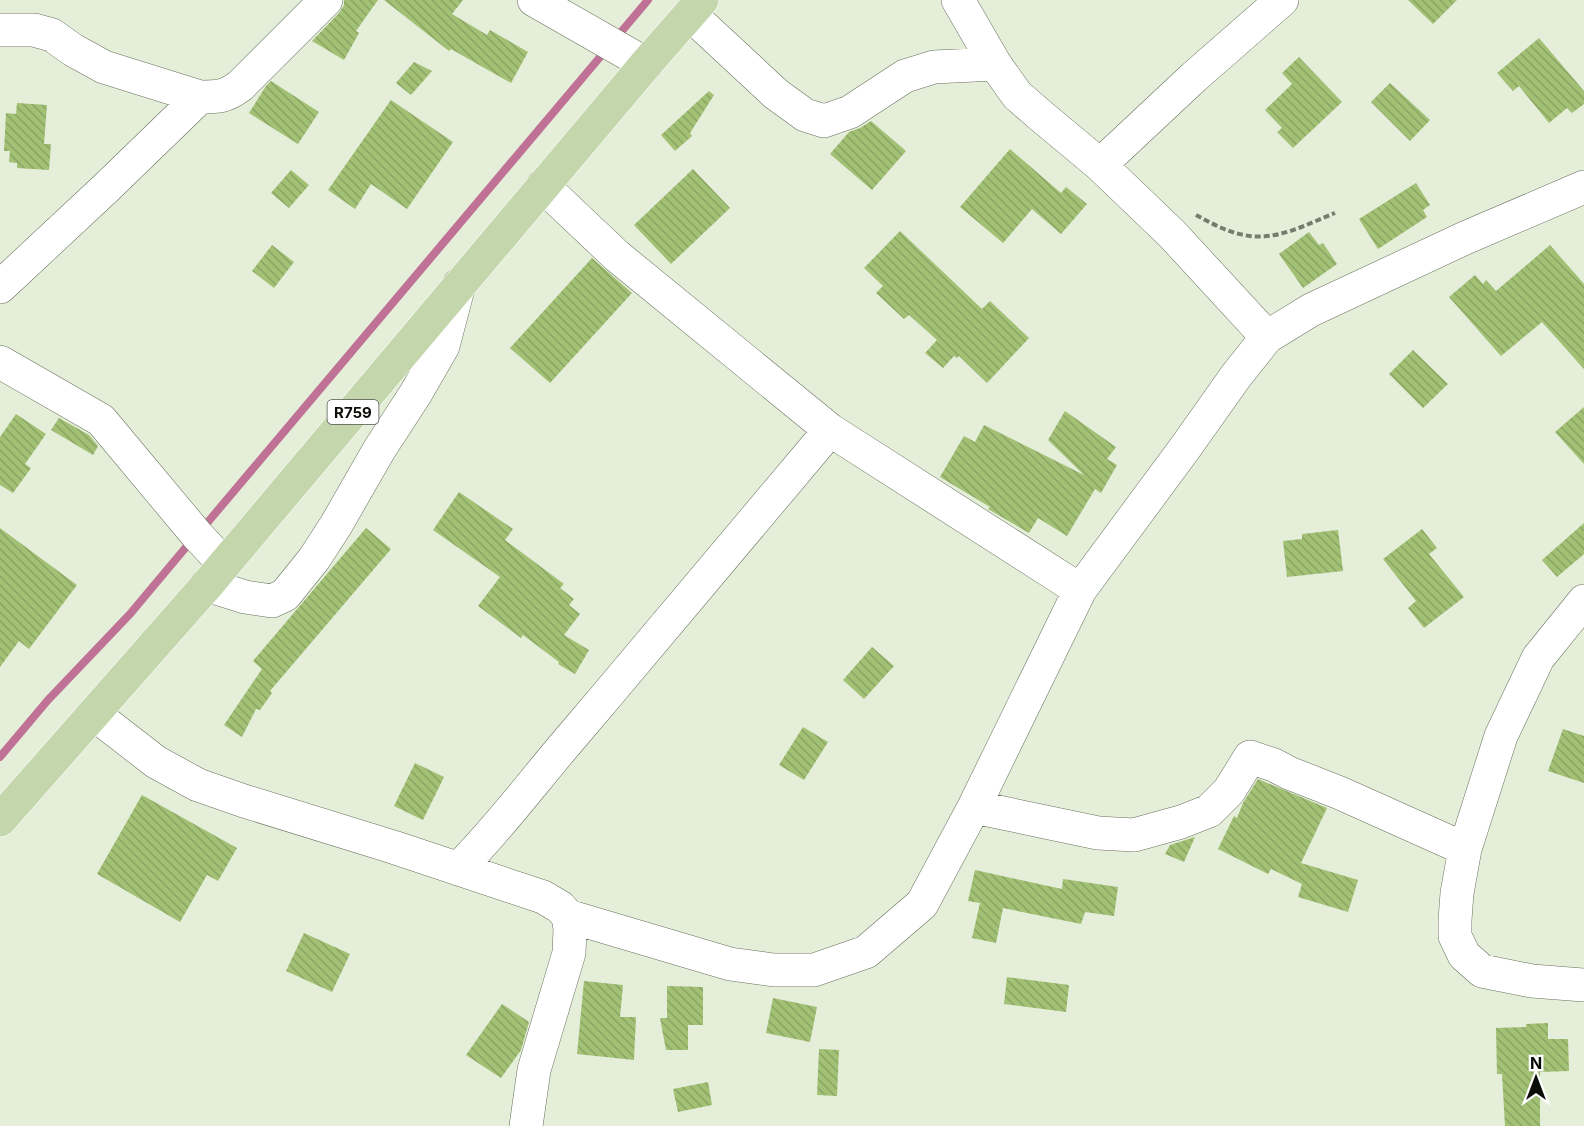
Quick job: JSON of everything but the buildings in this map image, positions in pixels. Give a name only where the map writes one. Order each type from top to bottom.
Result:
[{"type":"main road","name":"R759","points":[[0,820],[215,574],[696,7]]},
{"type":"street","points":[[0,30],[34,30],[52,35],[104,67],[200,97],[216,97],[228,94],[240,86],[326,0]]},
{"type":"street","points":[[534,0],[646,64]]},
{"type":"street","points":[[958,0],[995,64],[1017,94],[1100,165],[1172,234],[1267,337]]},
{"type":"street","points":[[1100,165],[1194,77],[1282,0]]},
{"type":"street","points":[[696,7],[776,94],[805,116],[824,121],[850,112],[905,76],[934,67],[995,64]]},
{"type":"street","points":[[0,287],[200,97]]},
{"type":"street","points":[[543,186],[616,256],[830,430],[1080,590]]},
{"type":"street","points":[[94,714],[156,762],[198,785],[543,897],[560,907],[568,916],[730,964],[774,970],[814,970],[866,952],[922,904],[974,807],[1080,590],[1267,337],[1311,310],[1465,238],[1584,187]]},
{"type":"street","points":[[0,362],[101,420],[197,535],[215,574],[245,597],[272,601],[285,595],[314,560],[379,450],[427,375],[442,346],[459,285]]},
{"type":"street","points":[[458,869],[486,842],[555,756],[830,430]]},
{"type":"street","points":[[1584,601],[1538,658],[1501,736],[1465,849],[1455,920],[1455,936],[1464,955],[1482,971],[1532,981],[1584,986]]},
{"type":"street","points":[[974,807],[1098,833],[1134,835],[1181,822],[1209,811],[1229,791],[1250,758],[1274,765],[1465,849]]},
{"type":"street","points":[[486,842],[486,859],[493,880]]},
{"type":"street","points":[[525,1126],[534,1070],[568,953],[570,929],[568,916]]},
{"type":"path","points":[[1188,211],[1220,227],[1244,235],[1266,237],[1335,213]]},
{"type":"waterway","points":[[616,38],[648,0]]},
{"type":"waterway","points":[[202,529],[606,50]]},
{"type":"waterway","points":[[0,757],[48,700],[130,614],[192,540]]}]
